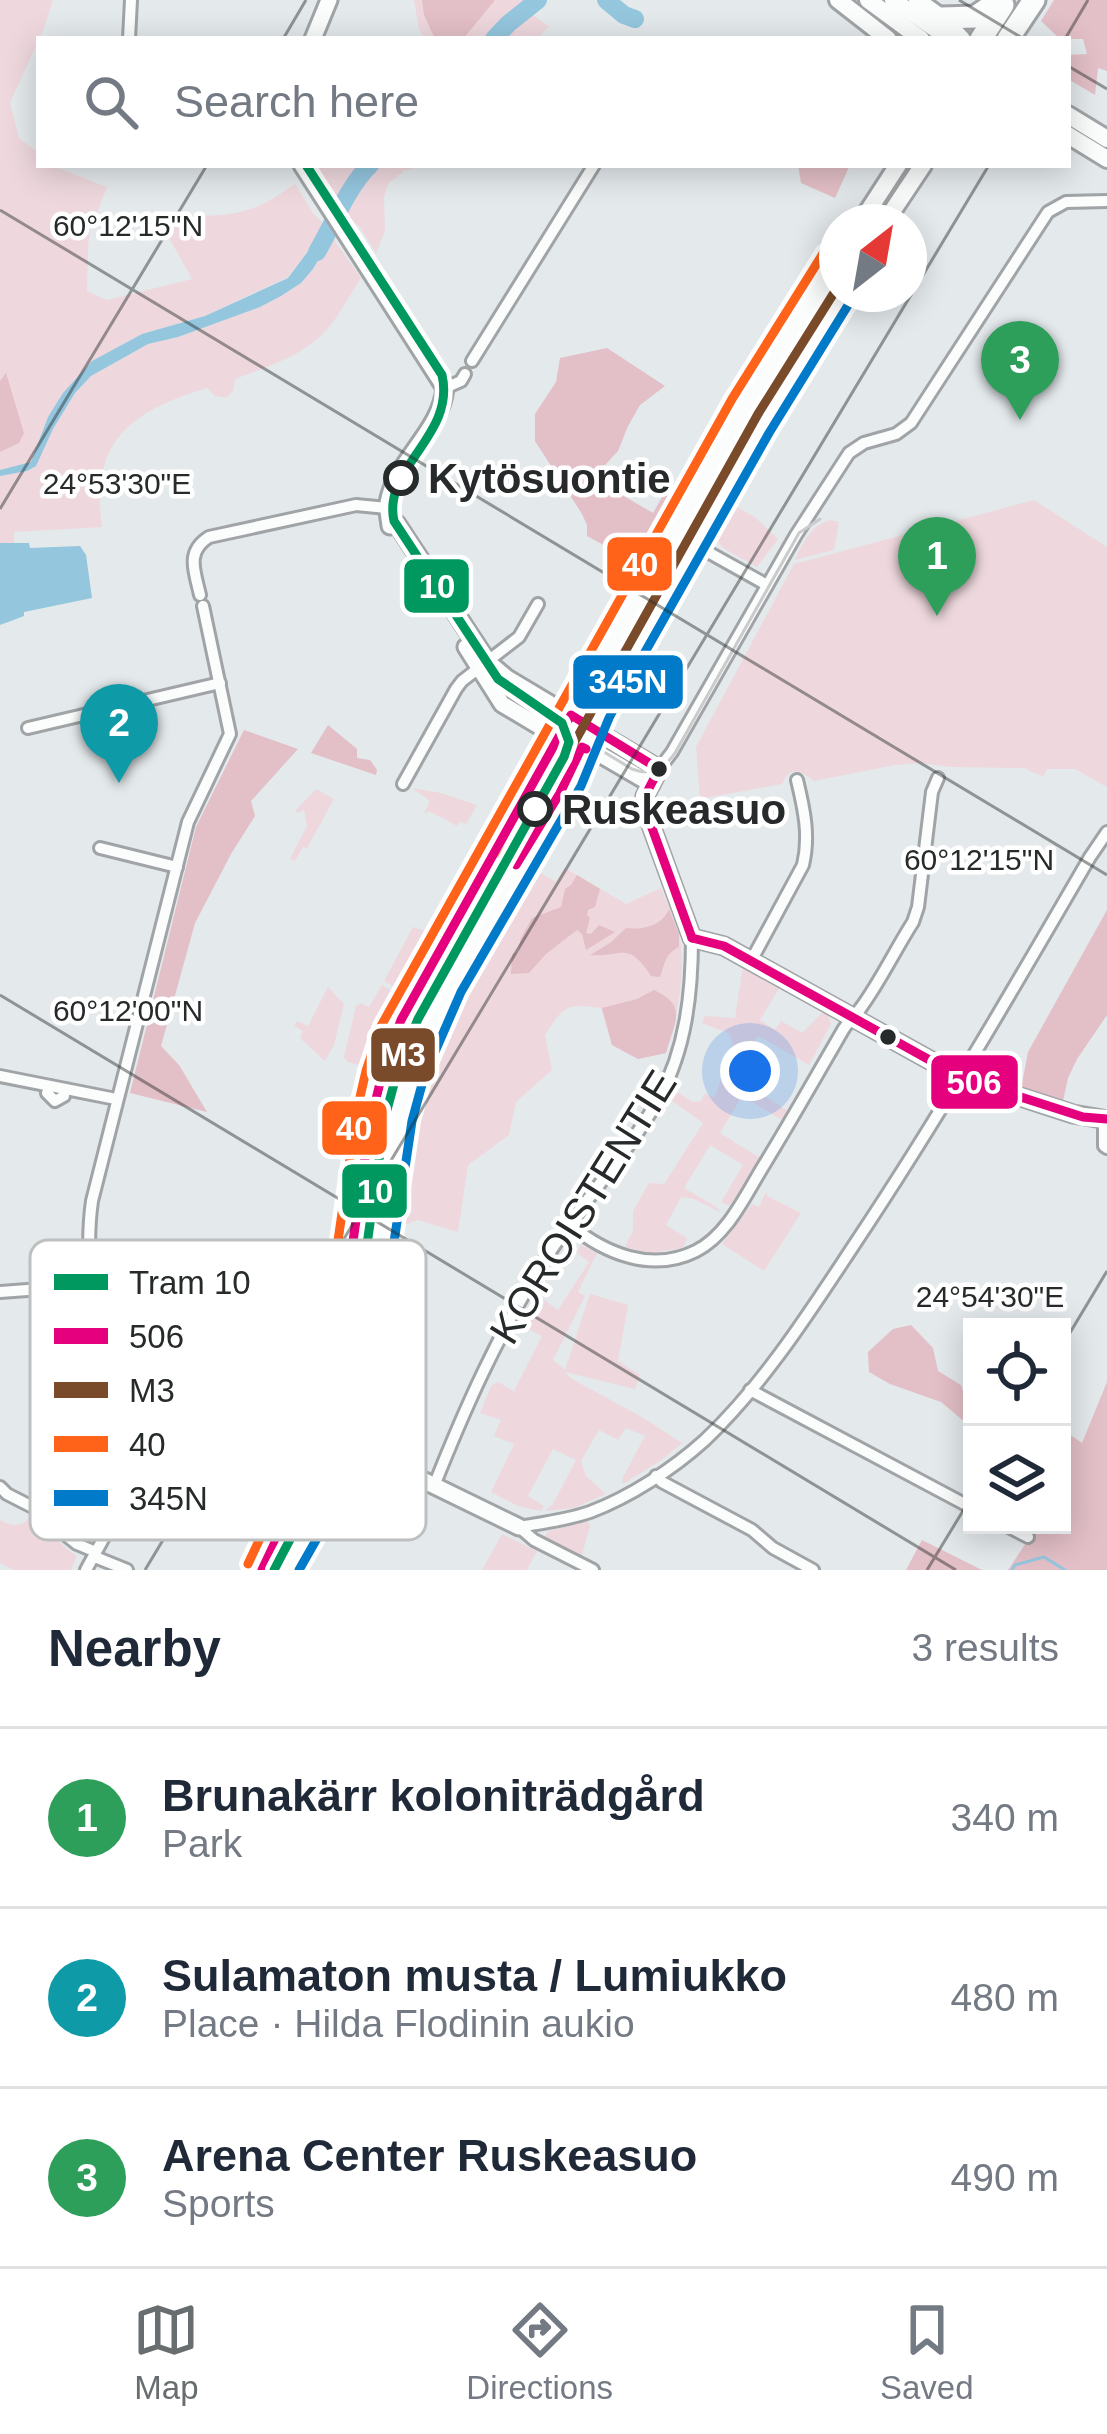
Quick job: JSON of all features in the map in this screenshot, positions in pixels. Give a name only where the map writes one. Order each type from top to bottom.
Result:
[{"type":"highway","points":[[949,31],[961,20],[1004,0]]},
{"type":"highway","points":[[983,36],[1004,0]]},
{"type":"highway","points":[[1010,36],[1034,0]]},
{"type":"main road","points":[[838,0],[884,36]]},
{"type":"main road","points":[[868,0],[917,36]]},
{"type":"main road","points":[[893,0],[949,31]]},
{"type":"main road","points":[[917,0],[949,31]]},
{"type":"main road","points":[[1071,117],[1107,139]]},
{"type":"main road","points":[[1071,138],[1107,160]]},
{"type":"main road","points":[[873,204],[896,168]]},
{"type":"main road","points":[[897,204],[921,168]]},
{"type":"main road","points":[[353,1240],[376,1092],[401,1020],[745,406],[819,289]]},
{"type":"main road","points":[[379,1240],[397,1118],[410,1068],[435,1010],[547,818],[574,768],[589,726],[761,412],[825,312]]},
{"type":"main road","points":[[262,1570],[276,1540]]},
{"type":"main road","points":[[282,1570],[299,1540]]},
{"type":"street","points":[[128,36],[131,0]]},
{"type":"street","points":[[314,36],[329,0]]},
{"type":"street","points":[[304,168],[445,388],[440,411],[391,491],[389,529],[484,665],[502,704],[559,738],[655,777]]},
{"type":"street","points":[[472,362],[592,168]]},
{"type":"street","points":[[655,777],[849,453],[864,443],[896,434],[916,417],[1048,212],[1066,202],[1107,200]]},
{"type":"street","points":[[445,388],[461,381],[464,374]]},
{"type":"street","points":[[89,1240],[116,1100],[188,822],[229,739],[230,725],[192,558],[197,545],[209,537],[356,505],[389,513]]},
{"type":"street","points":[[690,542],[767,585]]},
{"type":"street","points":[[403,784],[456,689],[519,637],[538,604]]},
{"type":"street","points":[[484,665],[589,726],[655,777]]},
{"type":"street","points":[[28,728],[220,683]]},
{"type":"street","name":"KOROISTENTIE","points":[[434,1486],[502,1330],[569,1224],[647,1118],[672,1070],[686,1022],[692,938],[644,806],[655,777]]},
{"type":"street","points":[[569,1224],[611,1252],[639,1260],[670,1260],[698,1251],[718,1235],[916,914],[932,792],[938,778]]},
{"type":"street","points":[[751,961],[803,865],[807,828],[797,780]]},
{"type":"street","points":[[519,1527],[588,1512],[616,1500],[705,1439],[750,1390],[811,1310],[962,1078],[1107,832]]},
{"type":"street","points":[[100,848],[177,867]]},
{"type":"street","points":[[692,938],[714,942],[751,961],[962,1078],[1073,1114],[1104,1119],[1107,1148]]},
{"type":"street","points":[[0,1076],[116,1100]]},
{"type":"street","points":[[0,1292],[30,1290]]},
{"type":"street","points":[[750,1390],[963,1503]]},
{"type":"street","points":[[656,1476],[813,1570]]},
{"type":"street","points":[[426,1482],[593,1570]]},
{"type":"street","points":[[0,1487],[30,1506]]},
{"type":"street","points":[[1022,1534],[1028,1537]]},
{"type":"street","points":[[92,1559],[127,1570]]},
{"type":"shaded area","points":[[0,0],[53,0],[10,103],[19,138],[36,151],[36,168],[64,170],[107,187],[97,213],[92,211],[87,291],[107,300],[192,279],[163,227],[162,215],[237,213],[295,184],[326,227],[288,277],[205,316],[142,334],[92,361],[31,462],[0,470]]},
{"type":"shaded area","points":[[414,0],[526,0],[521,7],[549,26],[540,36],[423,36]]},
{"type":"shaded area","points":[[422,0],[495,0],[465,36],[434,36]]},
{"type":"shaded area","points":[[1054,0],[1107,0],[1107,71],[1098,68],[1095,95],[1071,81],[1071,55],[1087,54],[1083,39],[1057,36],[1041,21]]},
{"type":"shaded area","points":[[317,168],[415,168],[388,184],[385,231],[376,253],[360,227],[348,219]]},
{"type":"shaded area","points":[[798,168],[849,168],[835,198],[801,183]]},
{"type":"shaded area","points":[[332,237],[361,278],[319,337],[285,359],[235,379],[226,398],[207,388],[137,419],[110,451],[103,472],[102,527],[14,532],[14,545],[0,543],[0,476],[27,471],[75,393],[91,376],[148,344],[281,296],[301,283]]},
{"type":"shaded area","points":[[607,348],[665,386],[640,405],[618,451],[604,466],[622,495],[653,513],[670,483],[679,489],[637,563],[587,536],[582,514],[535,441],[535,414],[556,382],[560,358]]},
{"type":"shaded area","points":[[6,373],[24,433],[19,443],[0,452],[0,381]]},
{"type":"shaded area","points":[[1034,500],[1107,547],[1107,787],[1075,769],[1047,769],[1043,777],[1024,768],[919,763],[814,781],[792,772],[782,784],[700,799],[696,747],[794,564]]},
{"type":"shaded area","points":[[730,503],[778,539],[757,567],[723,548],[712,534]]},
{"type":"shaded area","points":[[831,520],[839,522],[834,550],[795,560],[813,530]]},
{"type":"shaded area","points":[[328,725],[357,749],[357,758],[370,760],[376,775],[311,753]]},
{"type":"shaded area","points":[[244,730],[298,749],[251,801],[255,816],[195,923],[161,1046],[179,1065],[207,1112],[130,1093],[196,827]]},
{"type":"shaded area","points":[[412,788],[477,805],[466,824],[460,821],[457,826],[429,811],[424,814],[430,801]]},
{"type":"shaded area","points":[[316,789],[334,799],[295,861],[290,859],[307,826],[304,810],[296,810]]},
{"type":"shaded area","points":[[531,867],[556,882],[565,868],[626,904],[661,888],[679,934],[682,963],[666,1053],[638,1059],[612,1045],[601,1008],[567,1008],[545,1035],[552,1070],[516,1102],[509,1135],[468,1165],[458,1232],[418,1220],[398,1227],[420,1078],[446,1017]]},
{"type":"shaded area","points":[[577,875],[600,889],[595,907],[588,910],[586,933],[599,925],[615,932],[586,950],[577,930],[529,973],[511,974],[512,954],[518,952],[532,918],[561,907],[565,889]]},
{"type":"shaded area","points":[[669,909],[679,947],[668,956],[660,977],[651,976],[630,954],[590,955],[626,928],[657,923]]},
{"type":"shaded area","points":[[1107,910],[1107,1015],[1077,1059],[1063,1101],[1021,1089],[1028,1052]]},
{"type":"shaded area","points":[[413,927],[429,932],[396,988],[384,981]]},
{"type":"shaded area","points":[[743,965],[780,987],[760,1020],[775,1030],[781,1021],[802,1033],[822,1013],[831,1024],[809,1065],[758,1036],[741,1064],[749,1086],[790,1112],[784,1121],[742,1096],[720,1133],[760,1158],[730,1206],[721,1202],[743,1165],[710,1145],[684,1188],[720,1212],[681,1197],[666,1225],[687,1238],[683,1248],[650,1253],[625,1247],[633,1231],[633,1211],[649,1183],[664,1184],[703,1123],[671,1100],[675,1091],[693,1102],[701,1101],[704,1094],[715,1097],[733,1042],[728,1033],[702,1023],[705,1016],[735,1018]]},
{"type":"shaded area","points":[[382,985],[394,992],[378,1021],[365,1063],[348,1062],[344,1057],[356,1006],[369,1007]]},
{"type":"shaded area","points":[[328,987],[344,1004],[325,1061],[294,1026],[297,1021],[308,1026]]},
{"type":"shaded area","points":[[654,990],[671,1002],[675,1023],[666,1053],[638,1059],[612,1045],[602,1008]]},
{"type":"shaded area","points":[[766,1192],[801,1213],[764,1271],[722,1244],[752,1204],[759,1207]]},
{"type":"shaded area","points":[[581,1245],[597,1253],[578,1292],[585,1296],[553,1360],[565,1370],[590,1294],[628,1305],[618,1361],[640,1375],[635,1389],[565,1372],[682,1443],[623,1484],[645,1436],[626,1428],[618,1440],[599,1430],[581,1461],[586,1476],[606,1494],[574,1508],[545,1511],[576,1460],[553,1449],[528,1496],[544,1506],[541,1511],[491,1492],[514,1444],[494,1436],[501,1420],[480,1413],[491,1386],[498,1382],[514,1391],[542,1336],[521,1326],[540,1297],[558,1310],[589,1262],[577,1253]]},
{"type":"shaded area","points":[[911,1325],[933,1348],[938,1371],[961,1385],[963,1420],[941,1402],[869,1372],[868,1352],[893,1329]]},
{"type":"shaded area","points":[[1107,1382],[1107,1570],[1008,1570],[1032,1534],[1071,1534],[1071,1435],[1082,1443]]},
{"type":"shaded area","points":[[30,1517],[30,1540],[58,1540],[77,1556],[71,1570],[14,1570],[0,1563],[0,1520],[24,1522]]},
{"type":"shaded area","points":[[588,1521],[581,1558],[542,1540],[549,1531]]},
{"type":"shaded area","points":[[502,1534],[537,1551],[527,1570],[482,1570]]},
{"type":"shaded area","points":[[922,1540],[982,1570],[906,1570]]},
{"type":"water","points":[[326,227],[332,237],[301,283],[260,307],[148,344],[91,376],[53,429],[36,466],[0,476],[0,470],[31,462],[48,417],[92,361],[142,334],[205,316],[288,278]]},
{"type":"water","points":[[0,543],[29,543],[30,548],[80,546],[86,555],[92,598],[24,612],[0,625]]},
{"type":"waterway","points":[[497,36],[538,0]]},
{"type":"waterway","points":[[606,0],[635,19]]},
{"type":"waterway","points":[[317,252],[367,168]]},
{"type":"waterway","points":[[1012,1570],[1044,1557],[1065,1570]]},
{"type":"tram line","name":"10","points":[[308,168],[442,375],[439,416],[398,484],[394,521],[498,679],[562,723],[569,742],[418,1019],[400,1062],[385,1117],[368,1240]]},
{"type":"tram line","points":[[543,715],[632,769],[645,772],[662,767],[675,753],[799,533],[820,519]]},
{"type":"tram line","points":[[554,774],[574,753],[603,753]]},
{"type":"tram line","name":"10","points":[[274,1570],[290,1540]]},
{"type":"transit line","name":"40","points":[[338,1240],[357,1110],[381,1026],[732,399],[819,260]]},
{"type":"transit line","name":"M3","points":[[369,1240],[387,1115],[409,1038],[758,414],[822,312]]},
{"type":"transit line","name":"345N","points":[[394,1240],[412,1121],[424,1077],[461,992],[581,786],[632,675],[769,433],[844,312]]},
{"type":"transit line","name":"506","points":[[353,1240],[370,1123],[401,1020],[571,715],[659,769],[644,806],[692,938]]},
{"type":"transit line","name":"40","points":[[502,858],[548,785],[569,738]]},
{"type":"transit line","name":"506","points":[[516,865],[582,747],[586,749]]},
{"type":"transit line","name":"506","points":[[692,938],[724,946],[962,1078],[1083,1117],[1107,1119]]},
{"type":"transit line","name":"40","points":[[248,1564],[259,1540]]},
{"type":"transit line","name":"506","points":[[262,1570],[276,1540]]},
{"type":"transit line","name":"M3","points":[[279,1570],[293,1540]]},
{"type":"transit line","name":"345N","points":[[299,1570],[316,1540]]},
{"type":"place","name":"Arena Center Ruskeasuo","points":[[1020,420]]},
{"type":"place","name":"Kytösuontie","points":[[401,478]]},
{"type":"place","name":"Brunakärr koloniträdgård","points":[[937,616]]},
{"type":"place","name":"Sulamaton musta / Lumiukko","points":[[119,783]]},
{"type":"place","name":"Ruskeasuo","points":[[535,809]]}]
